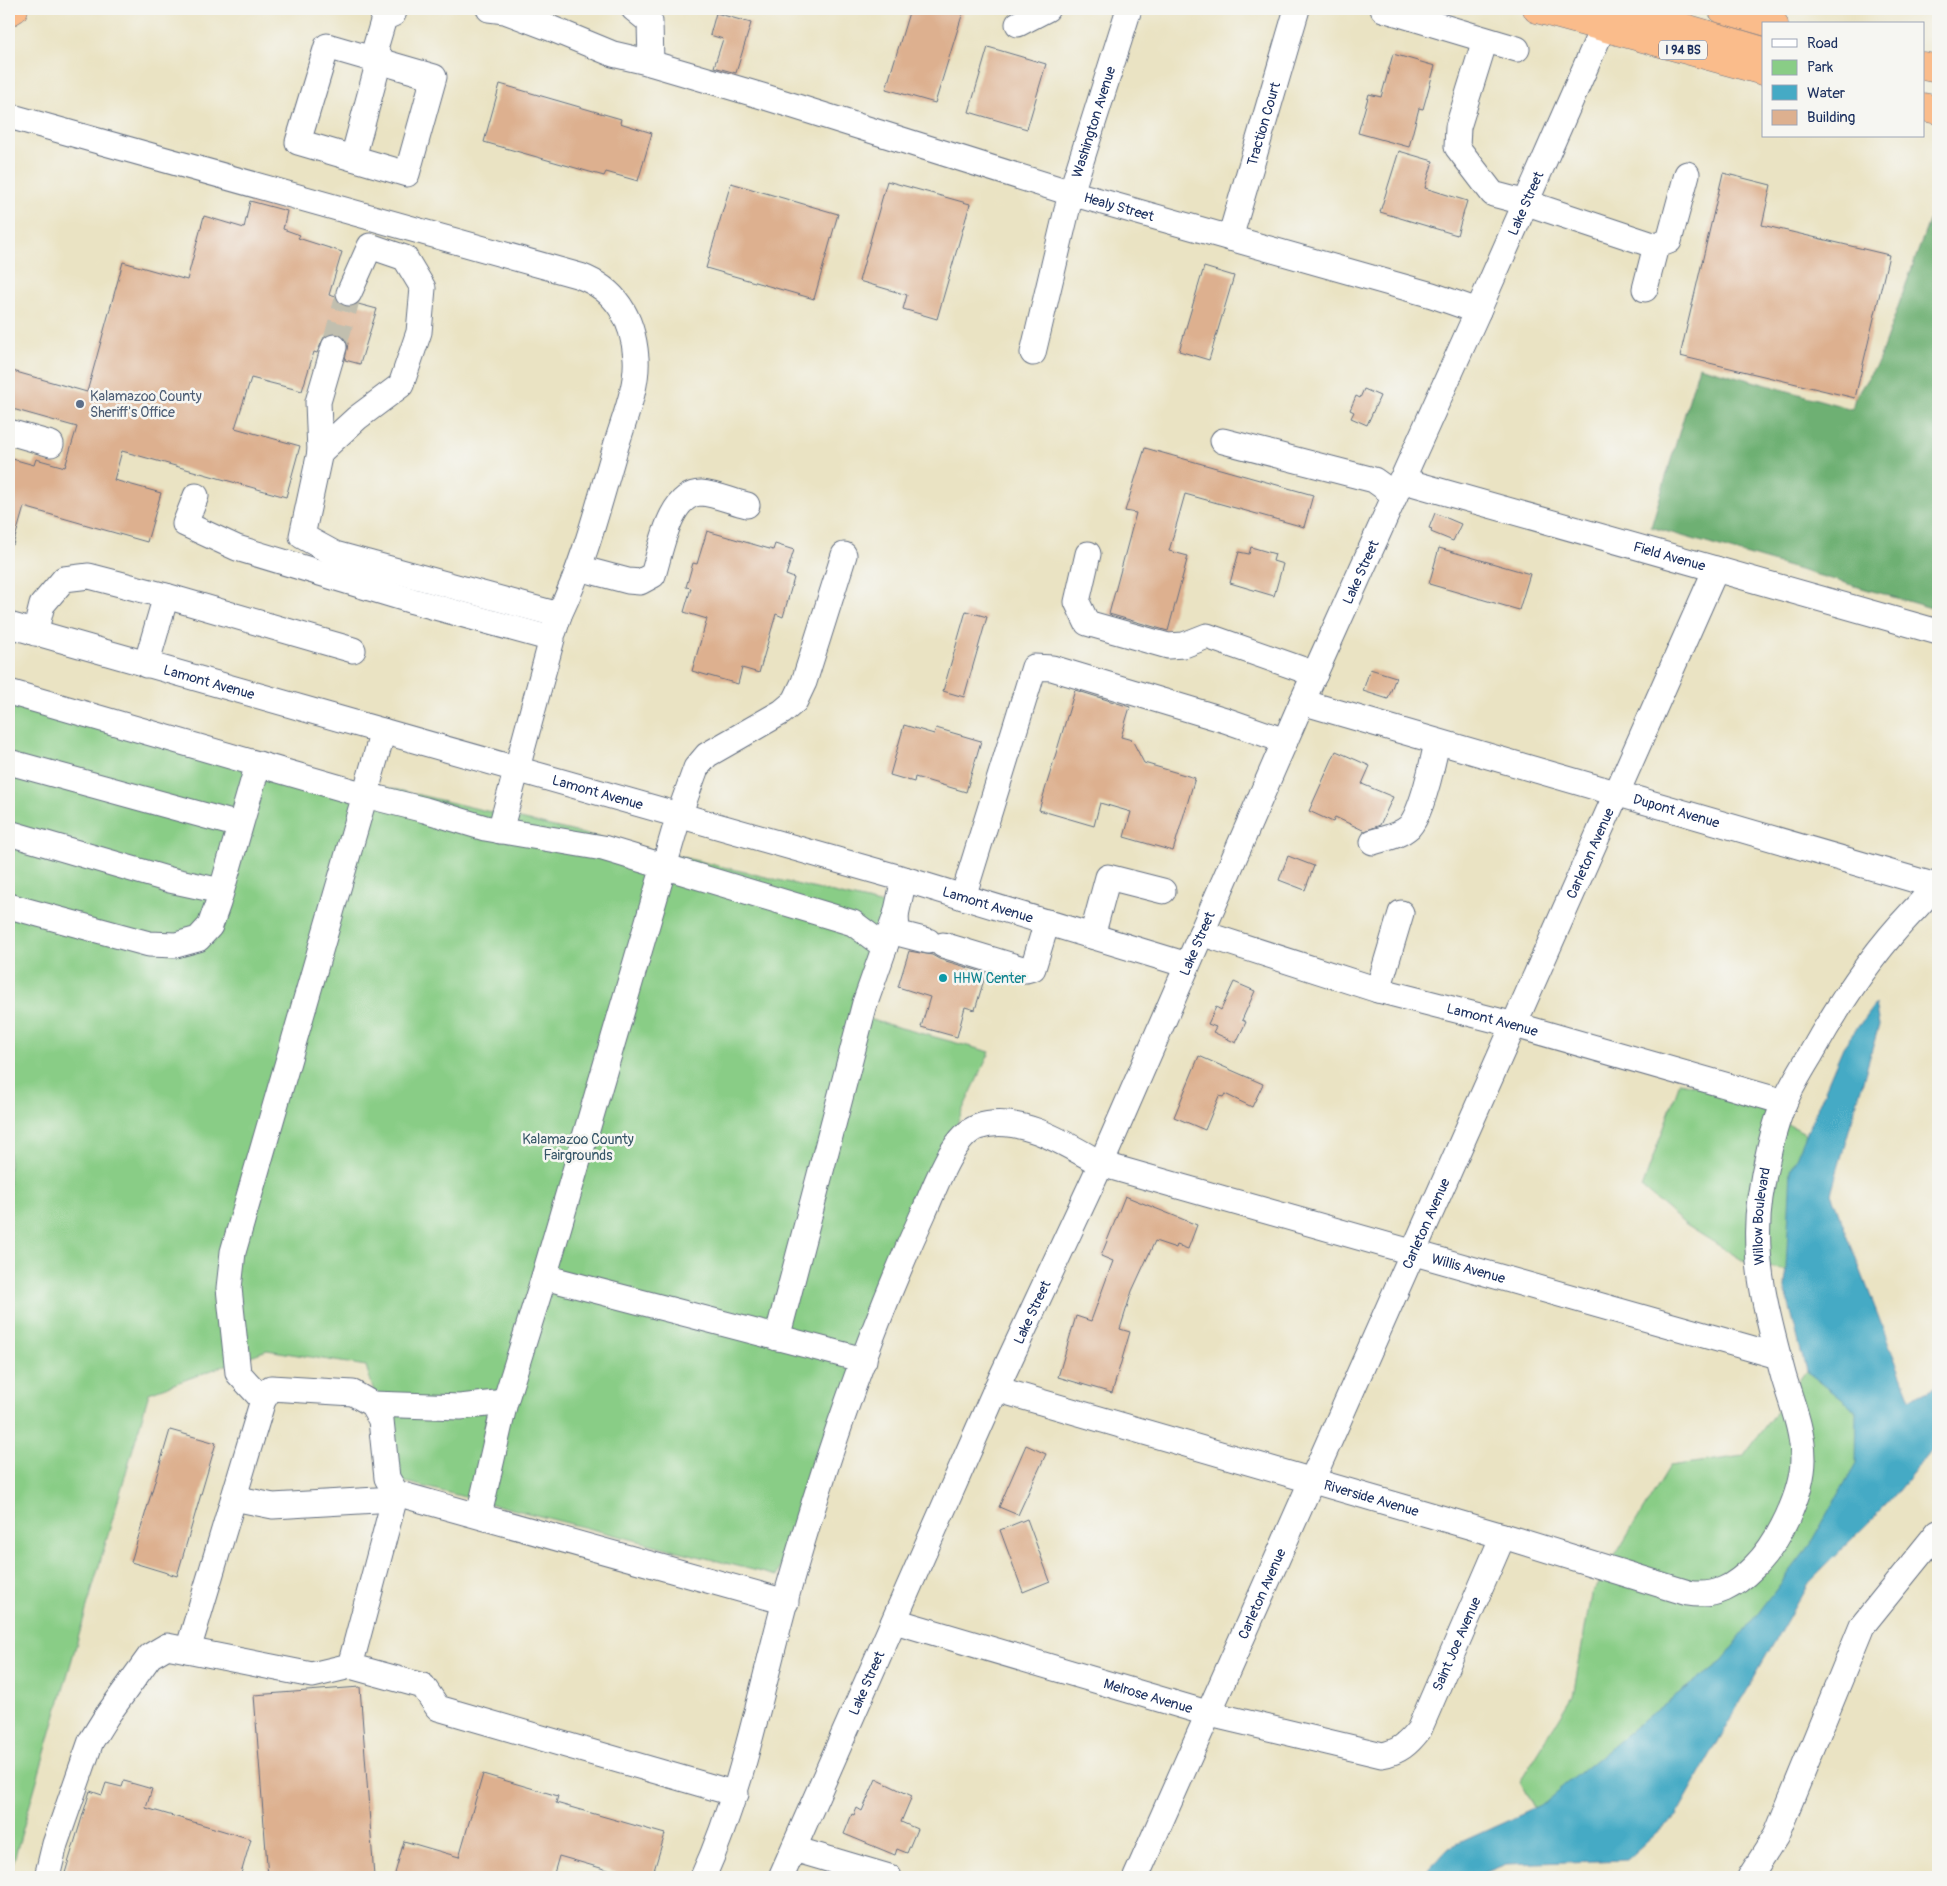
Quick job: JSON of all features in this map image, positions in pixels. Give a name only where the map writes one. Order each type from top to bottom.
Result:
[{"type":"highway","points":[[9,12],[14,9]]},
{"type":"highway","name":"I 94 BS","points":[[1538,9],[1612,15],[1762,72]]},
{"type":"highway","points":[[1722,9],[1767,22]]},
{"type":"highway","points":[[1612,15],[1762,51]]},
{"type":"highway","points":[[1924,66],[1938,69]]},
{"type":"highway","points":[[1924,84],[1938,85]]},
{"type":"highway","points":[[1924,107],[1938,110]]},
{"type":"street","name":"Healy Street","points":[[489,9],[506,11],[613,54],[651,63],[762,96],[1072,193],[1432,295],[1478,311]]},
{"type":"street","points":[[634,9],[650,22],[651,63]]},
{"type":"street","points":[[1018,24],[1047,9]]},
{"type":"street","name":"Washington Avenue","points":[[1033,353],[1072,193],[1128,9]]},
{"type":"street","name":"Traction Court","points":[[1230,238],[1297,9]]},
{"type":"street","points":[[1383,9],[1517,49]]},
{"type":"street","points":[[353,158],[380,59],[388,55],[397,22],[394,11]]},
{"type":"street","name":"Lake Street","points":[[781,1877],[996,1389],[1101,1164],[1302,702],[1612,15]]},
{"type":"street","points":[[1485,40],[1458,127],[1457,147],[1493,194],[1656,246],[1669,241],[1687,174]]},
{"type":"street","points":[[327,46],[380,59],[434,77],[407,174],[298,142],[327,46]]},
{"type":"street","points":[[9,116],[580,276],[607,290],[626,315],[631,329],[636,370],[629,402],[579,568],[559,615],[552,638],[500,830]]},
{"type":"street","points":[[320,452],[357,418],[401,385],[419,332],[423,288],[404,258],[370,246],[349,293]]},
{"type":"street","points":[[1645,289],[1656,246]]},
{"type":"street","points":[[334,347],[318,402],[320,452],[302,536],[335,554],[559,615]]},
{"type":"street","points":[[9,432],[51,444]]},
{"type":"street","name":"Field Avenue","points":[[1223,441],[1716,569],[1938,632]]},
{"type":"street","points":[[579,568],[628,581],[640,582],[653,575],[678,504],[687,497],[700,493],[747,506]]},
{"type":"street","points":[[196,496],[185,524],[237,548],[413,601],[552,638]]},
{"type":"street","points":[[1088,554],[1078,602],[1087,623],[1168,646],[1184,645],[1208,636],[1315,674]]},
{"type":"street","points":[[479,1516],[505,1402],[544,1277],[679,815],[696,768],[707,755],[782,712],[795,701],[804,682],[844,555]]},
{"type":"street","name":"Carleton Avenue","points":[[1136,1877],[1210,1714],[1412,1251],[1515,1025],[1716,569]]},
{"type":"street","points":[[35,633],[42,605],[64,579],[89,576],[166,596],[353,650]]},
{"type":"street","points":[[146,665],[166,596]]},
{"type":"street","name":"Lamont Avenue","points":[[9,625],[904,879],[1187,965]]},
{"type":"street","points":[[964,897],[1034,667],[1052,668],[1225,720],[1285,741]]},
{"type":"street","points":[[9,692],[485,828],[603,848],[853,923],[885,946]]},
{"type":"street","name":"Dupont Avenue","points":[[1302,702],[1616,795],[1937,885]]},
{"type":"street","points":[[263,1400],[238,1373],[229,1288],[233,1252],[383,731]]},
{"type":"street","points":[[1373,842],[1394,836],[1405,830],[1415,819],[1437,742]]},
{"type":"street","points":[[9,762],[239,825]]},
{"type":"street","points":[[9,906],[149,944],[176,945],[198,939],[210,926],[258,764]]},
{"type":"street","points":[[9,833],[170,880],[221,891]]},
{"type":"street","points":[[1092,936],[1108,877],[1163,891]]},
{"type":"street","points":[[777,1338],[865,1003],[896,915],[904,879]]},
{"type":"street","name":"Willow Boulevard","points":[[1744,1578],[1758,1563],[1785,1522],[1797,1491],[1803,1462],[1800,1430],[1778,1356],[1757,1260],[1756,1234],[1766,1165],[1784,1102],[1834,1013],[1862,971],[1893,932],[1937,885]]},
{"type":"street","points":[[1378,990],[1401,912]]},
{"type":"street","points":[[896,915],[898,932],[1026,970],[1033,968],[1047,922]]},
{"type":"street","name":"Lamont Avenue","points":[[1201,933],[1378,990],[1515,1025],[1784,1102]]},
{"type":"street","name":"Willis Avenue","points":[[703,1877],[736,1794],[786,1602],[832,1449],[890,1285],[953,1148],[977,1127],[1002,1124],[1028,1128],[1055,1138],[1101,1164],[1778,1356]]},
{"type":"street","points":[[544,1277],[864,1360]]},
{"type":"street","points":[[188,1650],[263,1400],[271,1388],[353,1393],[372,1404],[452,1408],[505,1402]]},
{"type":"street","name":"Riverside Avenue","points":[[996,1389],[1700,1595],[1712,1594],[1732,1587],[1744,1578]]},
{"type":"street","points":[[350,1666],[395,1496],[387,1478],[381,1420],[372,1404]]},
{"type":"street","points":[[234,1498],[272,1506],[395,1496],[479,1516],[786,1602]]},
{"type":"street","points":[[1750,1877],[1776,1836],[1862,1626],[1938,1532]]},
{"type":"street","name":"Saint Joe Avenue","points":[[1403,1747],[1419,1730],[1503,1536]]},
{"type":"street","name":"Melrose Avenue","points":[[894,1621],[1210,1714],[1382,1756],[1394,1753],[1403,1747]]},
{"type":"street","points":[[47,1877],[55,1844],[91,1741],[150,1656],[167,1646],[312,1674],[350,1666],[423,1686],[438,1708],[736,1794]]},
{"type":"street","points":[[794,1849],[889,1877]]},
{"type":"green space","points":[[1938,196],[1938,610],[1651,527],[1699,366],[1852,409],[1855,398],[1878,362]]},
{"type":"green space","name":"Kalamazoo County Fairgrounds","points":[[9,698],[884,905],[853,1015],[990,1052],[963,1109],[777,1576],[401,1481],[366,1366],[267,1350],[149,1393],[9,1877]]},
{"type":"green space","points":[[1680,1082],[1734,1094],[1810,1136],[1790,1271],[1747,1263],[1686,1225],[1642,1188]]},
{"type":"green space","points":[[1806,1371],[1861,1372],[1887,1444],[1706,1715],[1539,1818],[1520,1782],[1573,1696],[1591,1595],[1670,1466],[1743,1456]]},
{"type":"water","points":[[1875,1004],[1879,1025],[1831,1193],[1910,1399],[1938,1385],[1938,1442],[1888,1503],[1808,1583],[1676,1816],[1627,1860],[1506,1864],[1474,1877],[1421,1877],[1448,1848],[1540,1806],[1651,1714],[1722,1661],[1810,1545],[1856,1463],[1857,1411],[1806,1371],[1785,1288],[1791,1170],[1843,1047]]},
{"type":"building","points":[[910,9],[964,9],[935,103],[886,89]]},
{"type":"building","points":[[716,13],[751,23],[736,73],[714,67],[723,39],[710,35]]},
{"type":"building","points":[[988,47],[1046,64],[1027,129],[969,112]]},
{"type":"building","points":[[1393,54],[1435,66],[1423,109],[1419,108],[1409,147],[1358,133],[1369,94],[1381,97]]},
{"type":"building","points":[[500,84],[621,119],[620,123],[652,133],[638,181],[606,172],[604,176],[484,142]]},
{"type":"building","points":[[1399,151],[1433,161],[1425,188],[1467,201],[1457,235],[1380,212]]},
{"type":"building","points":[[1723,173],[1771,185],[1762,225],[1889,255],[1855,398],[1680,356]]},
{"type":"building","points":[[887,181],[970,204],[937,319],[903,309],[907,295],[859,281]]},
{"type":"building","points":[[731,183],[838,214],[814,299],[706,268]]},
{"type":"building","points":[[250,201],[287,211],[283,229],[300,235],[298,238],[342,252],[329,295],[336,297],[344,306],[351,307],[358,304],[377,309],[360,364],[345,360],[348,343],[344,337],[331,333],[324,337],[317,353],[314,352],[302,391],[251,378],[235,428],[300,446],[286,497],[122,451],[114,480],[161,493],[147,542],[24,507],[13,545],[9,544],[9,458],[34,465],[36,459],[65,467],[77,427],[9,408],[9,370],[87,392],[123,262],[187,280],[204,216],[244,228]]},
{"type":"building","points":[[1204,267],[1234,276],[1209,360],[1179,351]]},
{"type":"building","points":[[1364,389],[1380,396],[1367,425],[1351,418],[1354,412],[1350,410],[1356,396],[1360,398]]},
{"type":"building","points":[[1145,448],[1313,495],[1304,527],[1185,494],[1169,551],[1188,556],[1168,631],[1109,614],[1136,513],[1125,511]]},
{"type":"building","points":[[1435,513],[1461,524],[1453,541],[1431,532],[1432,529],[1429,528]]},
{"type":"building","points":[[707,531],[773,550],[775,544],[794,550],[786,575],[794,578],[783,617],[776,614],[759,673],[742,668],[738,684],[692,671],[707,619],[684,612],[691,588],[686,587],[693,563],[697,564]]},
{"type":"building","points":[[1251,547],[1275,554],[1273,561],[1283,564],[1274,596],[1230,583],[1239,552],[1249,554]]},
{"type":"building","points":[[1439,548],[1530,574],[1519,610],[1429,584]]},
{"type":"building","points":[[966,611],[987,617],[964,697],[943,691]]},
{"type":"building","points":[[1370,669],[1396,677],[1388,699],[1363,691]]},
{"type":"building","points":[[1075,690],[1130,707],[1121,737],[1132,740],[1144,763],[1195,778],[1173,851],[1124,837],[1131,812],[1100,803],[1094,826],[1039,810]]},
{"type":"building","points":[[904,725],[934,734],[936,728],[981,741],[966,792],[915,777],[914,782],[890,775]]},
{"type":"building","points":[[1336,751],[1370,766],[1362,784],[1393,797],[1380,825],[1365,831],[1335,817],[1333,822],[1309,811]]},
{"type":"building","points":[[1288,856],[1314,866],[1305,890],[1279,880]]},
{"type":"building","name":"HHW Center","points":[[909,951],[932,955],[939,959],[986,973],[975,1010],[965,1007],[957,1037],[921,1027],[930,997],[898,987]]},
{"type":"building","points":[[1234,982],[1255,991],[1242,1020],[1246,1022],[1236,1043],[1213,1032],[1216,1027],[1208,1024],[1216,1007],[1221,1010]]},
{"type":"building","points":[[1199,1056],[1263,1084],[1252,1107],[1225,1094],[1223,1097],[1219,1096],[1205,1130],[1174,1117]]},
{"type":"building","points":[[1125,1196],[1197,1225],[1188,1249],[1177,1245],[1176,1248],[1155,1241],[1132,1291],[1120,1329],[1130,1332],[1112,1393],[1058,1377],[1076,1316],[1091,1321],[1113,1261],[1101,1256]]},
{"type":"building","points":[[170,1430],[216,1443],[177,1576],[131,1562]]},
{"type":"building","points":[[1026,1445],[1046,1454],[1018,1515],[999,1507]]},
{"type":"building","points":[[1027,1519],[1050,1581],[1023,1592],[1000,1530]]},
{"type":"building","points":[[360,1687],[374,1877],[268,1877],[254,1695]]},
{"type":"building","points":[[483,1774],[558,1796],[556,1803],[665,1834],[652,1877],[632,1877],[559,1856],[553,1877],[394,1877],[404,1841],[459,1857]]},
{"type":"building","points":[[876,1779],[912,1796],[901,1822],[917,1829],[907,1853],[897,1849],[895,1855],[844,1834],[852,1814],[854,1815],[857,1808],[862,1811]]},
{"type":"building","points":[[124,1781],[152,1789],[146,1808],[251,1839],[240,1877],[79,1877],[65,1873],[90,1791],[102,1795],[106,1783],[122,1787]]},
{"type":"tunnel","points":[[334,347],[349,293]]},
{"type":"place","name":"Kalamazoo County Sheriff's Office","points":[[80,404]]},
{"type":"place","name":"HHW Center","points":[[943,978]]}]
